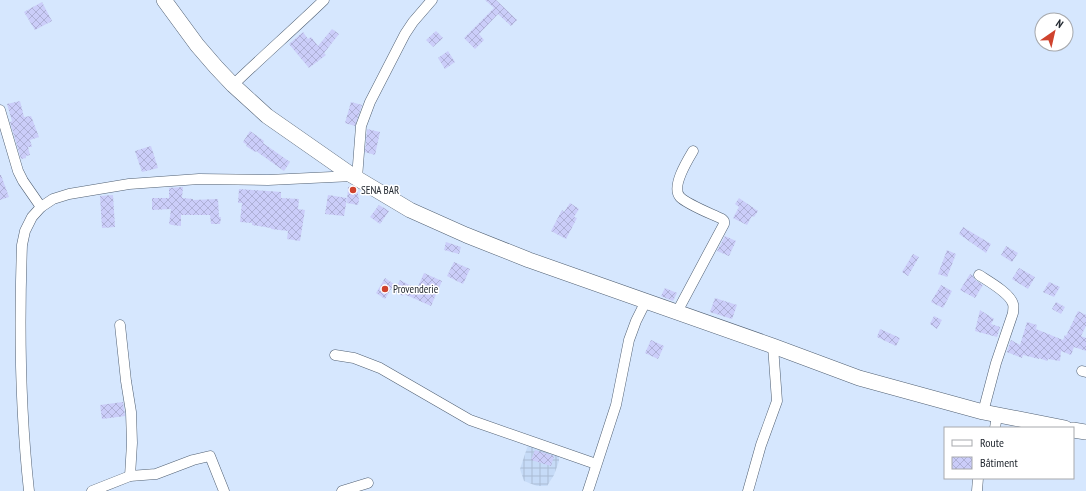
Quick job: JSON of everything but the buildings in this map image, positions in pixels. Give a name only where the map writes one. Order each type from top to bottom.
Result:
[{"type":"main road","points":[[164,0],[197,44],[233,85],[267,116],[355,176],[410,210],[466,235],[529,260],[859,378],[992,418],[1058,427]]},
{"type":"main road","points":[[1074,430],[1086,432]]},
{"type":"street","points":[[233,85],[255,63],[295,29],[324,0]]},
{"type":"street","points":[[29,491],[20,343],[22,245],[25,231],[32,217],[41,207],[53,199],[69,194],[129,184],[199,179],[268,180],[355,176],[361,126],[370,102],[405,34],[432,0]]},
{"type":"street","points":[[0,110],[18,171],[41,207]]},
{"type":"street","points":[[677,312],[724,224],[722,219],[680,198],[678,193],[679,178],[692,152]]},
{"type":"street","points":[[979,275],[1005,293],[1014,305],[1013,313],[996,363],[992,418]]},
{"type":"street","points":[[588,491],[616,405],[629,340],[646,301]]},
{"type":"street","points":[[120,326],[131,412],[132,442],[130,476]]},
{"type":"street","points":[[748,491],[761,445],[777,401],[773,346]]},
{"type":"street","points":[[335,355],[354,358],[380,368],[470,420],[596,464]]},
{"type":"street","points":[[92,491],[130,476],[156,474],[193,460],[210,456],[224,491]]},
{"type":"street","points":[[977,491],[978,479]]},
{"type":"street","points":[[342,491],[368,482]]},
{"type":"shaded area","points":[[528,445],[559,450],[559,461],[554,475],[547,486],[537,486],[524,481],[520,469]]},
{"type":"place","name":"SENA BAR","points":[[353,190]]},
{"type":"place","name":"Provenderie","points":[[385,289]]}]
